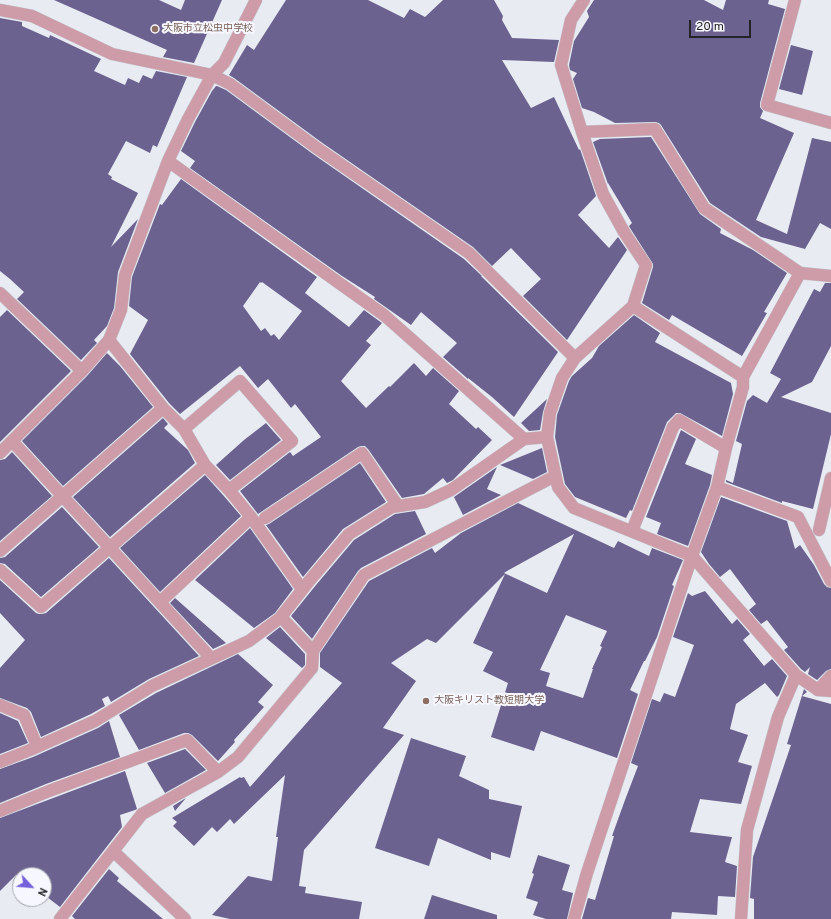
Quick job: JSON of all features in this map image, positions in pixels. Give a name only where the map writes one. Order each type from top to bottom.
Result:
[{"type":"street","points":[[0,454],[82,371],[109,340],[121,310],[125,275],[168,161],[188,119],[212,75],[224,63],[256,0]]},
{"type":"street","points":[[584,0],[571,20],[561,65],[603,194],[624,232],[646,265],[633,306],[575,358],[562,378],[550,413],[547,437],[558,487],[574,508],[692,556],[796,675],[818,690],[831,691]]},
{"type":"street","points":[[795,0],[768,105],[831,123]]},
{"type":"street","points":[[0,10],[32,16],[112,54],[212,75],[230,84],[317,148],[469,253],[575,358]]},
{"type":"street","points":[[582,132],[654,129],[704,208],[800,273],[831,276]]},
{"type":"street","points":[[168,161],[384,315],[524,439]]},
{"type":"street","points":[[574,919],[587,873],[716,487],[743,387],[743,377],[800,273]]},
{"type":"street","points":[[0,293],[82,371]]},
{"type":"street","points":[[633,306],[743,377]]},
{"type":"street","points":[[109,340],[163,408],[184,429],[205,465],[229,490],[251,517],[302,589]]},
{"type":"street","points":[[184,429],[240,381],[292,441],[229,490]]},
{"type":"street","points":[[0,551],[163,408]]},
{"type":"street","points":[[632,531],[673,427],[679,420],[726,448]]},
{"type":"street","points":[[0,762],[95,721],[152,686],[249,641],[281,617],[302,589],[349,534],[392,507],[425,502],[451,490],[524,439],[547,437]]},
{"type":"street","points":[[12,441],[211,658]]},
{"type":"street","points":[[265,518],[362,453],[398,506]]},
{"type":"street","points":[[0,570],[41,607],[205,465]]},
{"type":"street","points":[[60,919],[142,814],[218,772],[238,757],[312,668],[313,652],[364,575],[555,476]]},
{"type":"street","points":[[806,533],[825,530],[831,478]]},
{"type":"street","points":[[716,487],[798,517],[831,581]]},
{"type":"street","points":[[160,602],[251,517]]},
{"type":"street","points":[[281,617],[313,652]]},
{"type":"street","points":[[741,919],[747,830],[778,717],[796,675]]},
{"type":"street","points":[[818,690],[831,676]]},
{"type":"street","points":[[0,706],[24,716],[37,746]]},
{"type":"street","points":[[0,811],[48,790],[187,740],[218,772]]},
{"type":"street","points":[[113,851],[185,919]]},
{"type":"building","points":[[54,0],[159,0],[181,10],[185,0],[222,0],[194,63],[163,57],[167,50]]},
{"type":"building","points":[[286,0],[368,0],[404,18],[410,9],[425,17],[443,0],[494,0],[503,16],[502,20],[512,38],[559,40],[554,62],[502,60],[531,108],[554,97],[579,150],[580,149],[596,196],[578,215],[609,248],[618,237],[627,250],[567,340],[523,296],[541,279],[511,248],[492,266],[473,247],[321,142],[229,75],[247,45],[254,50]]},
{"type":"building","points":[[594,0],[704,0],[723,10],[726,0],[769,0],[768,4],[785,9],[760,103],[760,107],[763,111],[760,118],[794,133],[756,220],[787,234],[812,138],[831,142],[831,229],[820,223],[805,249],[761,237],[710,203],[659,123],[615,123],[594,112],[582,108],[573,79],[577,73],[570,70],[569,65],[574,41],[589,17],[587,11]]},
{"type":"building","points":[[0,18],[22,22],[22,26],[49,38],[50,35],[101,59],[94,71],[125,85],[128,78],[139,83],[143,75],[152,79],[156,71],[187,77],[157,147],[153,145],[150,153],[126,141],[108,174],[112,177],[111,179],[138,193],[111,247],[138,219],[118,272],[114,308],[107,326],[94,340],[97,343],[81,360],[17,299],[24,292],[0,271]]},
{"type":"building","points":[[791,45],[813,51],[802,95],[779,89]]},
{"type":"building","points":[[216,86],[226,90],[313,154],[464,259],[558,352],[514,417],[443,357],[457,343],[421,312],[411,325],[374,299],[375,297],[342,276],[190,168],[195,161],[181,151],[195,122]]},
{"type":"building","points":[[651,137],[700,214],[721,229],[720,233],[753,250],[787,273],[764,312],[767,313],[742,356],[672,315],[669,320],[642,303],[653,264],[630,228],[629,226],[632,223],[608,184],[593,142],[600,139]]},
{"type":"building","points":[[181,179],[317,277],[305,293],[349,327],[364,310],[382,323],[366,341],[371,345],[341,381],[366,408],[414,363],[426,376],[433,368],[459,391],[449,404],[476,429],[478,427],[492,440],[453,480],[447,483],[443,478],[424,494],[402,498],[368,449],[365,446],[361,446],[258,514],[240,491],[290,452],[293,456],[321,437],[295,404],[291,408],[268,379],[258,388],[240,366],[180,414],[169,403],[130,354],[148,320],[129,306],[132,277],[160,204],[162,205]],"holes":[[[260,282],[262,282],[302,311],[279,340],[274,334],[271,336],[265,328],[261,331],[243,306]]]},
{"type":"building","points":[[825,283],[831,283],[831,346],[812,382],[781,397],[831,413],[831,434],[813,509],[782,501],[782,503],[726,482],[726,480],[733,483],[742,444],[736,441],[747,401],[753,395],[767,403],[781,379],[770,373],[814,289],[820,292]]},
{"type":"building","points":[[7,310],[71,371],[0,442],[0,317]]},
{"type":"building","points":[[634,315],[660,333],[655,342],[731,383],[733,394],[722,436],[680,413],[676,413],[667,422],[632,511],[630,510],[626,518],[575,497],[565,484],[555,437],[557,415],[572,376],[592,358],[599,346]]},
{"type":"building","points":[[107,353],[120,366],[153,407],[63,486],[22,441],[87,376]]},
{"type":"building","points":[[547,399],[540,430],[529,431],[521,423]]},
{"type":"building","points":[[163,418],[168,424],[164,428],[188,450],[195,463],[110,537],[73,497]]},
{"type":"building","points":[[266,423],[281,440],[230,480],[216,465]]},
{"type":"building","points":[[681,430],[696,439],[685,464],[712,475],[710,485],[688,546],[657,534],[661,523],[646,517]]},
{"type":"building","points":[[542,448],[547,472],[533,479],[500,465]]},
{"type":"building","points":[[12,452],[52,496],[0,541],[0,460],[5,459]]},
{"type":"building","points":[[360,463],[386,502],[343,529],[303,577],[266,525]]},
{"type":"building","points":[[497,467],[487,489],[501,495],[463,515],[454,497]]},
{"type":"building","points":[[205,475],[241,516],[160,592],[120,548]]},
{"type":"building","points":[[721,497],[787,521],[795,549],[800,545],[814,565],[824,584],[831,588],[831,669],[826,671],[817,680],[808,674],[810,667],[805,672],[784,650],[788,647],[767,620],[761,624],[749,610],[756,604],[730,569],[720,577],[701,552]]},
{"type":"building","points":[[518,503],[614,548],[618,541],[649,556],[652,548],[683,560],[672,585],[674,586],[657,637],[630,690],[638,694],[617,758],[541,731],[534,751],[491,737],[508,683],[483,671],[493,652],[473,643],[505,574],[436,643],[427,639],[391,663],[416,681],[383,728],[404,735],[304,850],[299,886],[306,887],[305,893],[362,902],[359,919],[230,919],[212,915],[248,876],[272,881],[278,837],[276,837],[285,775],[234,824],[230,819],[217,832],[212,827],[194,846],[173,826],[177,822],[172,818],[240,777],[244,777],[250,787],[342,683],[320,667],[320,653],[369,581],[432,548],[435,553],[461,533]],"holes":[[[574,534],[547,593],[504,573],[507,571]],[[566,615],[607,631],[600,646],[602,647],[592,669],[583,698],[546,686],[550,673],[540,670]]]},
{"type":"building","points":[[62,507],[99,547],[41,597],[5,564],[0,563],[0,558],[5,557]]},
{"type":"building","points":[[415,511],[426,534],[361,568],[312,639],[291,616],[354,540],[395,514]]},
{"type":"building","points":[[250,528],[293,589],[275,613],[254,628],[195,580]]},
{"type":"building","points":[[109,558],[199,656],[149,679],[111,702],[108,696],[102,699],[105,706],[41,737],[31,712],[27,708],[0,698],[0,668],[25,640],[0,613],[0,580],[36,613],[42,614],[46,613]]},
{"type":"building","points":[[705,591],[732,624],[737,619],[750,634],[743,640],[764,666],[772,659],[787,676],[777,697],[765,683],[736,704],[730,729],[748,735],[738,762],[752,766],[741,804],[700,799],[690,832],[732,837],[725,862],[737,866],[735,897],[718,896],[717,915],[672,912],[671,919],[582,919],[588,898],[595,900],[614,836],[612,836],[638,766],[631,763],[652,699],[660,702],[664,693],[675,697],[694,645],[673,637],[688,593],[692,596]]},
{"type":"building","points":[[175,598],[226,643],[213,649],[170,603]]},
{"type":"building","points":[[280,627],[305,654],[305,665],[302,668],[266,638]]},
{"type":"building","points":[[238,654],[273,685],[258,702],[264,707],[234,740],[235,742],[218,761],[192,735],[188,733],[184,733],[139,750],[119,715],[156,693]]},
{"type":"building","points":[[804,689],[807,692],[802,696],[831,704],[831,919],[754,919],[754,899],[750,898],[753,857],[791,745],[787,744]]},
{"type":"building","points":[[0,713],[18,721],[28,743],[0,754]]},
{"type":"building","points":[[109,721],[120,757],[46,784],[0,803],[0,769],[33,757],[98,728]]},
{"type":"building","points":[[411,738],[466,756],[459,776],[489,790],[489,799],[522,806],[510,858],[491,852],[491,860],[438,838],[429,866],[375,848]]},
{"type":"building","points":[[185,749],[206,770],[165,793],[147,763]]},
{"type":"building","points":[[125,771],[137,809],[120,815],[122,827],[60,907],[52,901],[52,867],[12,867],[12,879],[0,891],[0,818]]},
{"type":"building","points":[[186,798],[175,811],[173,806]]},
{"type":"building","points":[[538,855],[570,865],[562,890],[573,893],[567,919],[546,919],[533,915],[538,902],[526,898],[534,874],[532,873]]},
{"type":"building","points":[[109,869],[119,878],[117,881],[163,919],[75,919],[72,916]]},
{"type":"building","points":[[432,895],[497,915],[497,919],[424,919]]},
{"type":"place","name":"大阪市立松虫中学校","points":[[155,29]]},
{"type":"place","name":"大阪キリスト教短期大学","points":[[426,701]]}]
